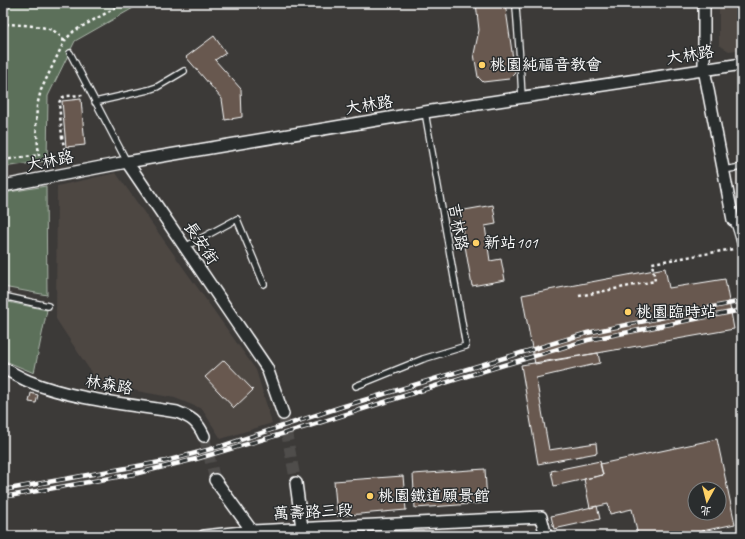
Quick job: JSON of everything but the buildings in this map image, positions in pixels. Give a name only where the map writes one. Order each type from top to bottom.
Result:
[{"type":"street","points":[[704,3],[704,69],[733,220]]},
{"type":"street","name":"大林路","points":[[3,186],[127,162],[425,112],[742,64]]},
{"type":"street","name":"長安街","points":[[127,162],[267,368],[283,414]]},
{"type":"street","name":"林森路","points":[[3,368],[27,380],[70,394],[177,412],[190,417],[199,426],[204,436]]},
{"type":"street","points":[[215,480],[255,531]]},
{"type":"street","points":[[296,483],[303,532]]},
{"type":"street","name":"萬壽路三段","points":[[204,536],[255,531],[303,532],[329,527],[541,517],[546,536]]},
{"type":"lane","points":[[514,3],[516,7],[522,98]]},
{"type":"lane","name":"長安街","points":[[70,53],[127,162]]},
{"type":"lane","points":[[95,102],[157,87],[184,71]]},
{"type":"lane","name":"吉林路","points":[[356,386],[423,359],[466,346],[425,112]]},
{"type":"lane","points":[[723,170],[742,167]]},
{"type":"lane","points":[[184,247],[237,219],[264,284]]},
{"type":"lane","points":[[733,220],[740,232],[740,249]]},
{"type":"lane","points":[[3,296],[48,306]]},
{"type":"lane","points":[[317,536],[329,527],[336,530],[343,536]]},
{"type":"path","points":[[41,179],[36,124],[37,106],[41,90],[66,39],[74,31],[124,3]]},
{"type":"path","points":[[3,6],[8,5],[3,56]]},
{"type":"path","points":[[6,24],[49,29],[57,33],[70,53]]},
{"type":"path","points":[[69,173],[62,137],[59,103],[61,98],[66,96],[90,92]]},
{"type":"path","points":[[3,160],[39,155]]},
{"type":"path","points":[[579,296],[655,281],[652,263],[740,249]]},
{"type":"shaded area","points":[[719,3],[742,3],[742,49],[729,51],[719,45]]},
{"type":"shaded area","points":[[116,173],[256,370],[272,423],[221,439],[202,409],[175,398],[99,384],[56,319],[57,186]]},
{"type":"green space","points":[[3,3],[142,3],[75,41],[48,96],[47,161],[3,167]]},
{"type":"green space","points":[[46,186],[47,295],[3,287],[3,193]]},
{"type":"green space","points":[[3,301],[47,310],[34,373],[3,360]]},
{"type":"tunnel","points":[[283,414],[296,483]]},
{"type":"tunnel","points":[[204,436],[215,480]]},
{"type":"railway","points":[[3,490],[166,461],[222,446],[341,407],[587,333],[742,301]]},
{"type":"railway","points":[[3,497],[134,474],[196,459],[309,426],[467,376],[588,340],[742,310]]},
{"type":"place","name":"桃園純福音教會","points":[[482,65]]},
{"type":"place","name":"新站101","points":[[476,243]]},
{"type":"place","name":"桃園臨時站","points":[[628,312]]},
{"type":"place","name":"桃園鐵道願景館","points":[[370,496]]}]
